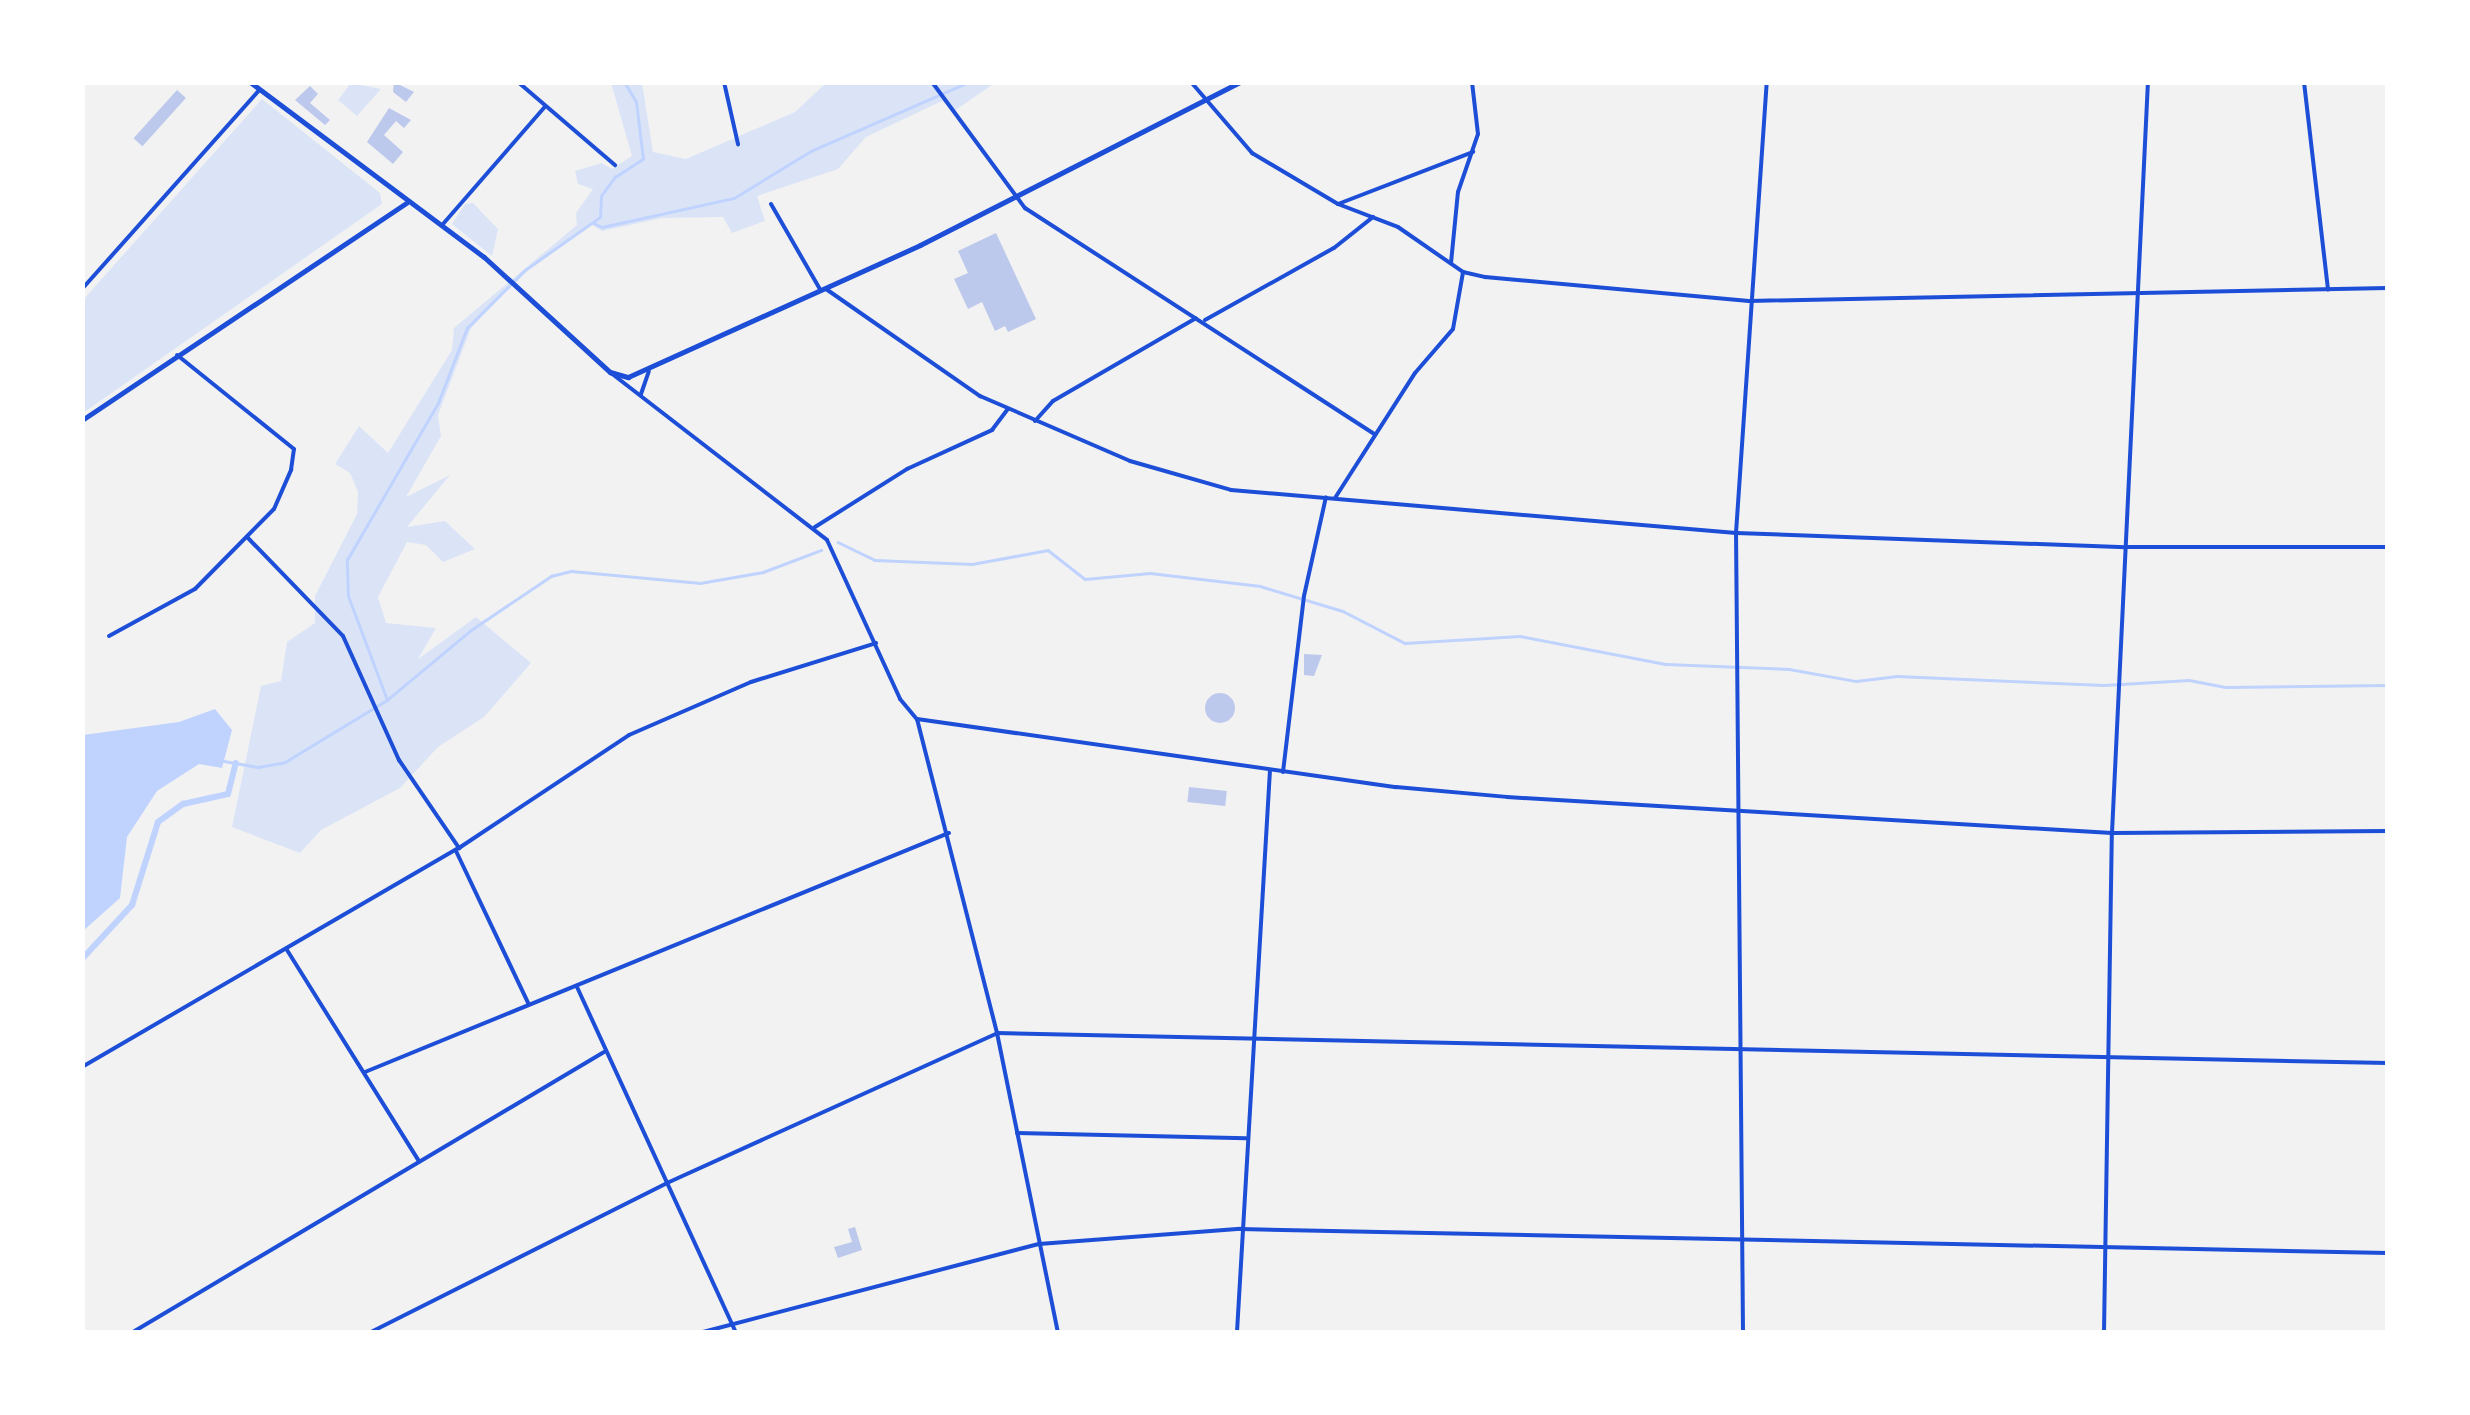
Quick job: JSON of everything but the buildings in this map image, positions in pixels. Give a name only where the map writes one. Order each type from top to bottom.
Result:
[{"type":"main road","points":[[252,83],[406,204],[443,224],[610,372],[649,371],[824,290],[1240,82]]},
{"type":"main road","points":[[82,420],[406,204]]},
{"type":"street","points":[[518,82],[615,165]]},
{"type":"street","points":[[724,82],[738,144]]},
{"type":"street","points":[[1191,82],[1200,100],[1252,153],[1338,204],[1374,217],[1463,272],[1750,301],[2388,288]]},
{"type":"street","points":[[1450,262],[1456,204],[1473,152],[1472,82]]},
{"type":"street","points":[[1743,1332],[1736,533],[1767,82]]},
{"type":"street","points":[[2104,1332],[2112,833],[2148,82]]},
{"type":"street","points":[[2304,82],[2328,290]]},
{"type":"street","points":[[934,86],[1014,196],[1374,434]]},
{"type":"street","points":[[82,289],[259,90]]},
{"type":"street","points":[[443,224],[544,108]]},
{"type":"street","points":[[1338,204],[1473,152]]},
{"type":"street","points":[[772,204],[824,290],[926,363],[1036,422],[1184,480],[1336,498],[1736,533],[2126,546],[2388,547]]},
{"type":"street","points":[[1205,320],[1334,248],[1374,217]]},
{"type":"street","points":[[1336,498],[1374,434],[1453,328],[1463,272]]},
{"type":"street","points":[[1183,309],[1183,326]]},
{"type":"street","points":[[1036,422],[1052,401],[1196,318]]},
{"type":"street","points":[[109,636],[194,589],[248,538],[283,492],[294,448],[177,355]]},
{"type":"street","points":[[642,397],[649,371]]},
{"type":"street","points":[[610,372],[815,527],[836,552],[900,699],[917,718],[997,1033],[1058,1332]]},
{"type":"street","points":[[815,527],[908,468],[992,430],[1008,409]]},
{"type":"street","points":[[1283,772],[1304,596],[1326,497]]},
{"type":"street","points":[[248,538],[326,612],[374,700],[399,760],[457,849],[529,1005]]},
{"type":"street","points":[[82,1067],[457,849],[648,725],[751,682],[876,644]]},
{"type":"street","points":[[917,718],[1396,788],[1738,814],[2112,833],[2388,831]]},
{"type":"street","points":[[1237,1332],[1250,1039],[1270,770]]},
{"type":"street","points":[[366,1072],[949,833]]},
{"type":"street","points":[[288,950],[419,1161]]},
{"type":"street","points":[[576,987],[736,1332]]},
{"type":"street","points":[[371,1332],[667,1183],[997,1033],[2388,1063]]},
{"type":"street","points":[[134,1332],[604,1052]]},
{"type":"street","points":[[1017,1133],[1246,1138]]},
{"type":"street","points":[[703,1332],[730,1320],[1039,1244],[1240,1229],[2388,1253]]},
{"type":"shaded area","points":[[351,83],[381,89],[357,116],[338,100]]},
{"type":"shaded area","points":[[611,83],[642,83],[653,152],[686,159],[795,112],[826,83],[995,83],[954,111],[942,101],[866,137],[838,169],[757,196],[765,221],[732,233],[723,217],[662,218],[602,231],[592,225],[523,273],[471,328],[438,415],[441,436],[406,497],[450,475],[407,527],[445,521],[475,549],[443,562],[426,545],[407,542],[378,597],[386,623],[436,628],[418,659],[476,617],[531,663],[484,717],[438,747],[400,788],[321,830],[300,853],[232,827],[261,686],[281,681],[287,642],[315,623],[315,596],[357,514],[358,492],[350,473],[335,464],[359,426],[388,453],[452,350],[454,328],[577,225],[576,213],[593,189],[578,184],[575,171],[602,163],[612,169],[632,156]]},
{"type":"shaded area","points":[[262,99],[380,193],[382,204],[83,413],[83,300]]},
{"type":"shaded area","points":[[473,203],[498,229],[492,256],[452,224],[465,204]]},
{"type":"water","points":[[215,709],[232,730],[222,768],[199,764],[157,791],[127,837],[120,898],[83,931],[83,735],[179,722]]},
{"type":"waterway","points":[[224,761],[258,767],[285,762],[387,700],[348,596],[347,560],[438,403],[467,328],[525,270],[600,217],[601,196],[615,177],[643,159],[636,102],[624,82]]},
{"type":"waterway","points":[[594,223],[602,227],[734,198],[811,151],[969,82]]},
{"type":"waterway","points":[[838,542],[875,560],[972,564],[1048,550],[1085,579],[1150,573],[1260,586],[1343,611],[1405,643],[1520,636],[1666,664],[1789,669],[1856,681],[1897,676],[2104,685],[2189,680],[2226,687],[2388,685]]},
{"type":"waterway","points":[[387,700],[471,630],[551,576],[571,571],[700,583],[763,572],[821,550]]},
{"type":"waterway","points":[[82,959],[132,905],[158,822],[183,804],[228,794],[236,763]]}]
